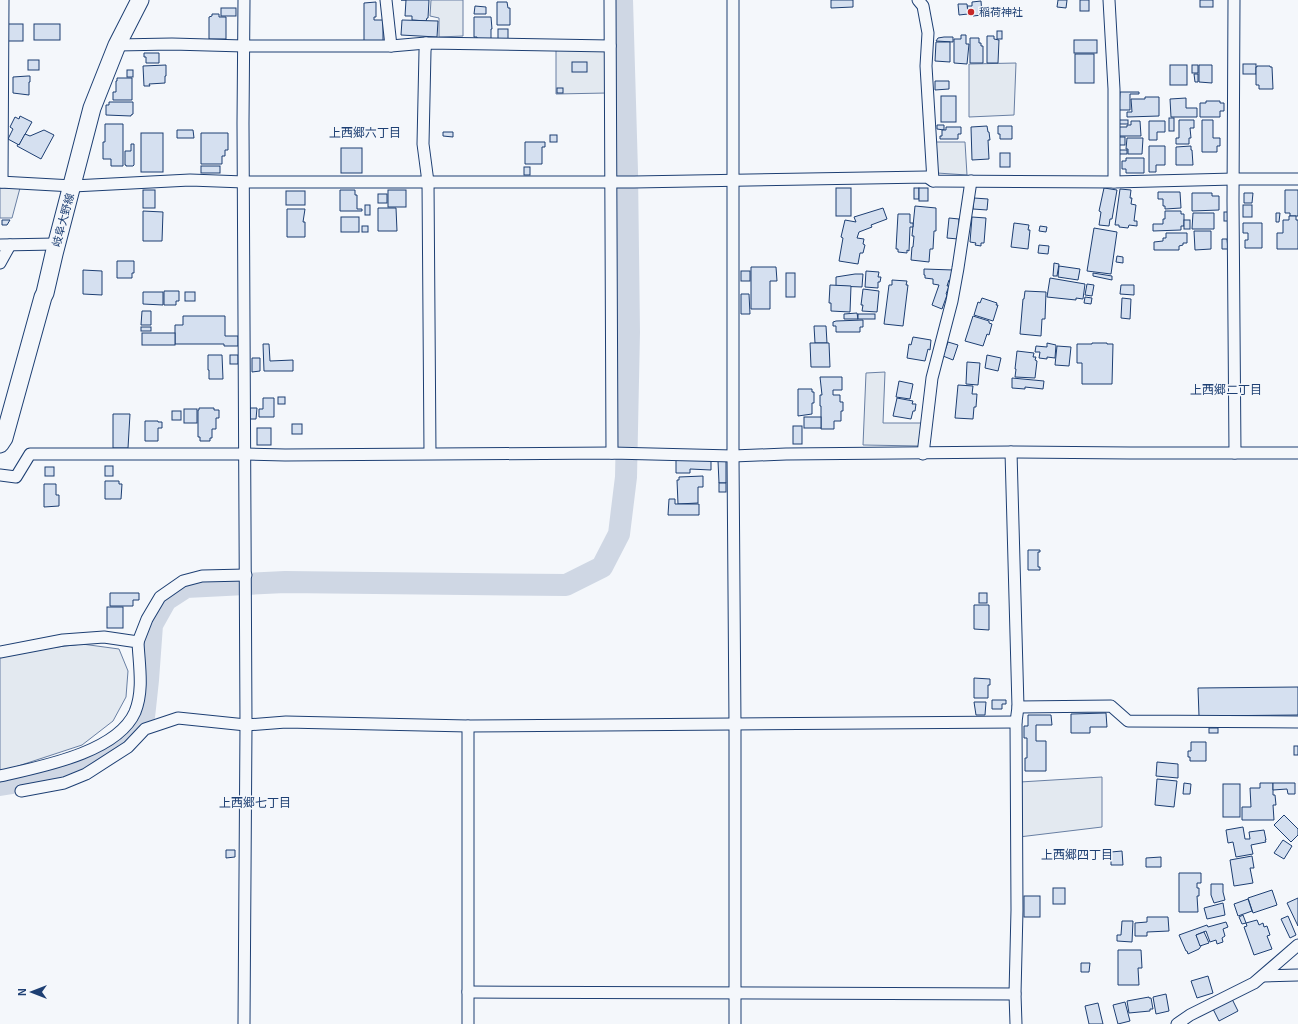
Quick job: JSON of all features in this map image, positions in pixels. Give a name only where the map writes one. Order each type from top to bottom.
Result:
[{"type":"main road","name":"岐阜大野線","points":[[0,444],[4,438],[45,293],[56,244],[73,186],[92,108],[117,45],[140,0]]},
{"type":"street","points":[[3,0],[1,182],[73,186],[190,180],[244,182],[634,182],[927,177],[933,181],[1114,182],[1234,179],[1298,180]]},
{"type":"street","points":[[244,0],[243,123],[246,575],[244,1024]]},
{"type":"street","points":[[386,0],[391,46]]},
{"type":"street","points":[[610,0],[615,453]]},
{"type":"street","points":[[733,0],[732,180],[735,1024]]},
{"type":"street","points":[[918,0],[922,6],[928,33],[926,66],[933,181]]},
{"type":"street","points":[[1109,0],[1114,89],[1114,182]]},
{"type":"street","points":[[1234,0],[1233,209],[1236,453]]},
{"type":"street","points":[[117,45],[172,44],[244,46],[391,46],[426,43],[610,46]]},
{"type":"street","points":[[426,43],[423,144],[428,182],[430,453]]},
{"type":"street","points":[[922,454],[932,378],[952,301],[971,181]]},
{"type":"street","points":[[0,263],[5,245],[56,244]]},
{"type":"street","points":[[1010,452],[1018,707],[1016,722],[1016,1024]]},
{"type":"street","points":[[0,475],[16,477],[30,454],[292,455],[615,453],[733,456],[786,454],[922,454],[1010,452],[1298,453]]},
{"type":"street","points":[[0,776],[54,764],[85,753],[111,738],[126,724],[135,712],[139,695],[140,674],[138,642],[147,618],[160,598],[183,581],[202,576],[246,575]]},
{"type":"street","points":[[0,652],[63,640],[104,637],[138,642]]},
{"type":"street","points":[[1018,707],[1111,706],[1128,721],[1298,722]]},
{"type":"street","points":[[20,791],[64,783],[86,774],[128,747],[145,729],[178,718],[246,725],[286,722],[468,726],[1016,722]]},
{"type":"street","points":[[468,726],[468,1024]]},
{"type":"street","points":[[1177,1024],[1190,1015],[1254,983],[1298,945]]},
{"type":"street","points":[[1263,976],[1298,975]]},
{"type":"street","points":[[468,992],[1015,994]]},
{"type":"shaded area","points":[[431,0],[463,0],[463,36],[439,37],[439,18],[430,16]]},
{"type":"shaded area","points":[[556,50],[603,50],[608,55],[607,93],[556,94]]},
{"type":"shaded area","points":[[1016,63],[1014,115],[969,117],[969,64]]},
{"type":"shaded area","points":[[936,142],[965,142],[967,175],[937,173]]},
{"type":"shaded area","points":[[0,188],[20,188],[12,218],[0,218]]},
{"type":"shaded area","points":[[885,372],[883,423],[922,423],[920,446],[863,445],[866,373]]},
{"type":"shaded area","points":[[82,644],[119,649],[128,671],[126,697],[113,721],[82,745],[0,772],[0,655]]},
{"type":"shaded area","points":[[1102,777],[1102,827],[1019,837],[1020,782]]},
{"type":"building","points":[[406,0],[429,0],[428,18],[426,21],[412,20],[412,16],[405,16]]},
{"type":"building","points":[[831,0],[853,0],[853,7],[831,8]]},
{"type":"building","points":[[1058,0],[1067,0],[1066,8],[1057,7]]},
{"type":"building","points":[[1080,0],[1089,0],[1089,11],[1080,11]]},
{"type":"building","points":[[1200,0],[1213,0],[1213,7],[1200,7]]},
{"type":"building","points":[[981,1],[982,15],[973,16],[973,12],[968,12],[967,6],[972,6],[972,2]]},
{"type":"building","points":[[376,2],[376,17],[374,17],[374,20],[383,20],[383,41],[364,41],[364,3]]},
{"type":"building","points":[[497,2],[507,2],[508,8],[510,8],[510,25],[497,25]]},
{"type":"building","points":[[958,4],[967,4],[968,14],[959,15]]},
{"type":"building","points":[[475,6],[486,7],[486,14],[474,14]]},
{"type":"building","points":[[221,8],[236,8],[236,16],[221,16]]},
{"type":"building","points":[[212,14],[219,14],[219,17],[226,17],[226,39],[209,39],[209,17],[212,16]]},
{"type":"building","points":[[474,17],[491,17],[491,41],[477,40],[477,37],[474,37]]},
{"type":"building","points":[[402,20],[438,21],[437,37],[401,35]]},
{"type":"building","points":[[7,24],[23,24],[23,41],[7,41]]},
{"type":"building","points":[[34,24],[60,24],[60,40],[34,40]]},
{"type":"building","points":[[498,29],[508,29],[508,39],[498,39]]},
{"type":"building","points":[[997,31],[1002,31],[1002,39],[997,39]]},
{"type":"building","points":[[961,35],[966,35],[966,44],[969,44],[967,64],[954,63],[954,39],[961,39]]},
{"type":"building","points":[[987,36],[994,36],[994,39],[999,40],[998,63],[987,63]]},
{"type":"building","points":[[953,37],[953,42],[936,41],[938,38]]},
{"type":"building","points":[[970,38],[979,38],[979,43],[983,46],[983,63],[970,63]]},
{"type":"building","points":[[1074,40],[1097,40],[1097,53],[1074,53]]},
{"type":"building","points":[[936,42],[950,42],[950,62],[935,61]]},
{"type":"building","points":[[144,53],[159,53],[159,63],[146,63]]},
{"type":"building","points":[[1075,54],[1094,54],[1094,83],[1075,83]]},
{"type":"building","points":[[28,60],[39,60],[39,70],[28,70]]},
{"type":"building","points":[[572,62],[587,62],[587,72],[572,72]]},
{"type":"building","points":[[1243,64],[1256,64],[1256,74],[1243,74]]},
{"type":"building","points":[[166,65],[165,83],[149,84],[150,86],[144,86],[143,66]]},
{"type":"building","points":[[1170,65],[1187,65],[1187,85],[1170,85]]},
{"type":"building","points":[[1192,65],[1198,65],[1198,73],[1192,73]]},
{"type":"building","points":[[1199,65],[1212,65],[1212,83],[1199,82]]},
{"type":"building","points":[[1257,66],[1272,67],[1273,89],[1259,89],[1259,85],[1256,85]]},
{"type":"building","points":[[127,70],[133,70],[133,77],[127,77]]},
{"type":"building","points":[[1194,74],[1198,74],[1198,82],[1195,82]]},
{"type":"building","points":[[30,76],[29,95],[13,93],[13,77]]},
{"type":"building","points":[[117,78],[132,78],[132,100],[113,100],[113,92],[116,92]]},
{"type":"building","points":[[935,81],[949,81],[949,89],[935,90]]},
{"type":"building","points":[[557,88],[563,88],[563,93],[557,93]]},
{"type":"building","points":[[1120,92],[1139,92],[1139,94],[1130,94],[1130,110],[1119,110]]},
{"type":"building","points":[[941,96],[956,96],[956,122],[941,122]]},
{"type":"building","points":[[1145,97],[1159,97],[1159,116],[1127,117],[1127,112],[1132,112],[1131,99],[1145,99]]},
{"type":"building","points":[[1186,98],[1186,108],[1197,108],[1197,117],[1171,117],[1170,99]]},
{"type":"building","points":[[1206,101],[1220,101],[1220,103],[1224,103],[1224,111],[1220,111],[1220,117],[1200,117],[1200,103],[1206,103]]},
{"type":"building","points":[[109,102],[133,102],[133,114],[131,116],[106,115],[106,105],[109,105]]},
{"type":"building","points":[[20,116],[32,122],[19,145],[8,139],[13,129],[10,127],[15,117],[19,119]]},
{"type":"building","points":[[1169,118],[1174,118],[1174,131],[1169,131]]},
{"type":"building","points":[[1119,120],[1128,120],[1128,124],[1119,124]]},
{"type":"building","points":[[1179,120],[1194,120],[1194,128],[1190,128],[1191,138],[1189,138],[1189,144],[1176,144],[1176,138],[1179,138]]},
{"type":"building","points":[[1202,120],[1213,120],[1213,138],[1220,138],[1220,146],[1217,146],[1217,152],[1202,152]]},
{"type":"building","points":[[1131,121],[1140,121],[1141,136],[1119,136],[1119,127],[1127,127],[1127,125],[1131,125]]},
{"type":"building","points":[[1149,121],[1165,121],[1165,132],[1157,132],[1157,140],[1149,140]]},
{"type":"building","points":[[105,124],[123,124],[123,166],[111,166],[111,159],[103,159]]},
{"type":"building","points":[[937,125],[944,125],[944,130],[937,129]]},
{"type":"building","points":[[987,126],[990,140],[988,140],[989,159],[972,160],[971,127]]},
{"type":"building","points":[[998,126],[1012,126],[1012,139],[1000,139],[1000,134],[998,134]]},
{"type":"building","points":[[946,127],[961,127],[961,134],[958,134],[958,139],[940,139],[940,136],[942,136],[942,130],[946,130]]},
{"type":"building","points":[[44,130],[54,135],[41,159],[17,146],[25,134],[30,136]]},
{"type":"building","points":[[177,130],[193,130],[194,138],[177,138]]},
{"type":"building","points":[[443,132],[453,132],[453,137],[443,136]]},
{"type":"building","points":[[141,133],[163,133],[163,172],[141,172]]},
{"type":"building","points":[[201,133],[228,133],[228,150],[225,150],[225,156],[222,156],[222,164],[201,164]]},
{"type":"building","points":[[550,135],[557,135],[557,142],[550,142]]},
{"type":"building","points":[[1119,137],[1125,137],[1125,145],[1119,145]]},
{"type":"building","points":[[1127,138],[1143,138],[1142,154],[1128,154],[1128,149],[1126,149]]},
{"type":"building","points":[[525,142],[545,142],[545,147],[542,147],[542,164],[525,164]]},
{"type":"building","points":[[131,144],[134,144],[134,165],[126,166],[125,151],[131,151]]},
{"type":"building","points":[[1149,146],[1165,146],[1165,165],[1156,165],[1156,172],[1149,172]]},
{"type":"building","points":[[1191,146],[1193,165],[1176,165],[1176,147]]},
{"type":"building","points":[[341,148],[362,148],[362,173],[341,173]]},
{"type":"building","points":[[1119,150],[1127,150],[1127,154],[1119,154]]},
{"type":"building","points":[[1000,153],[1010,153],[1010,167],[1000,167]]},
{"type":"building","points":[[1126,158],[1144,158],[1144,173],[1126,173],[1126,169],[1122,169],[1122,161],[1126,161]]},
{"type":"building","points":[[201,166],[220,166],[220,173],[201,173]]},
{"type":"building","points":[[524,167],[530,167],[530,175],[524,175]]},
{"type":"building","points":[[836,188],[851,188],[851,216],[836,216]]},
{"type":"building","points":[[914,188],[919,188],[919,199],[914,199]]},
{"type":"building","points":[[919,188],[928,188],[928,201],[919,201]]},
{"type":"building","points":[[1104,188],[1117,190],[1112,219],[1110,219],[1109,226],[1099,225],[1101,212],[1099,211]]},
{"type":"building","points":[[1120,189],[1131,190],[1131,204],[1136,205],[1134,221],[1137,221],[1137,226],[1129,225],[1128,228],[1115,225]]},
{"type":"building","points":[[143,190],[155,190],[155,208],[143,208]]},
{"type":"building","points":[[340,190],[355,190],[355,195],[357,195],[357,209],[362,209],[362,211],[340,211]]},
{"type":"building","points":[[388,190],[406,190],[406,207],[388,207]]},
{"type":"building","points":[[1285,190],[1298,190],[1298,216],[1290,216],[1290,213],[1285,213]]},
{"type":"building","points":[[286,191],[305,191],[305,205],[286,205]]},
{"type":"building","points":[[1158,192],[1180,192],[1181,208],[1165,209],[1165,206],[1163,206],[1163,199],[1158,199]]},
{"type":"building","points":[[1192,193],[1212,193],[1212,196],[1219,196],[1219,210],[1192,211]]},
{"type":"building","points":[[1244,193],[1253,193],[1252,203],[1244,203]]},
{"type":"building","points":[[378,194],[387,194],[387,203],[378,203]]},
{"type":"building","points":[[974,198],[988,199],[987,210],[973,209]]},
{"type":"building","points":[[365,205],[370,205],[370,215],[365,215]]},
{"type":"building","points":[[1243,205],[1252,205],[1252,217],[1243,217]]},
{"type":"building","points":[[915,206],[936,208],[936,231],[934,231],[933,249],[930,249],[929,262],[911,260],[914,236],[912,236]]},
{"type":"building","points":[[378,208],[396,208],[397,231],[378,231]]},
{"type":"building","points":[[883,208],[887,219],[871,225],[872,227],[859,232],[857,238],[864,239],[863,244],[865,245],[863,253],[860,253],[858,264],[839,261],[843,238],[841,237],[845,220],[856,222],[854,217]]},
{"type":"building","points":[[287,209],[305,209],[303,222],[305,222],[305,237],[287,237]]},
{"type":"building","points":[[143,211],[163,212],[162,241],[143,241]]},
{"type":"building","points":[[1165,211],[1181,211],[1181,214],[1184,214],[1184,226],[1181,226],[1181,230],[1153,231],[1153,224],[1163,224],[1163,219],[1165,219]]},
{"type":"building","points":[[1224,212],[1228,212],[1228,221],[1224,221]]},
{"type":"building","points":[[1193,213],[1214,213],[1214,229],[1192,229]]},
{"type":"building","points":[[1276,213],[1280,213],[1279,222],[1276,222]]},
{"type":"building","points":[[898,214],[910,214],[910,223],[913,223],[913,227],[910,227],[909,251],[907,250],[907,253],[898,252],[898,249],[896,249]]},
{"type":"building","points":[[1289,216],[1296,216],[1296,220],[1298,220],[1298,249],[1277,249],[1277,233],[1283,233],[1283,220],[1289,220]]},
{"type":"building","points":[[341,217],[359,217],[359,232],[341,232]]},
{"type":"building","points":[[972,217],[986,218],[984,243],[981,243],[981,246],[970,242]]},
{"type":"building","points":[[949,218],[959,219],[958,239],[947,238]]},
{"type":"building","points":[[2,220],[10,220],[7,225],[2,225]]},
{"type":"building","points":[[1184,220],[1190,220],[1190,229],[1184,229]]},
{"type":"building","points":[[1014,223],[1029,225],[1028,230],[1030,230],[1028,249],[1011,247]]},
{"type":"building","points":[[1243,223],[1262,223],[1262,248],[1245,248],[1245,240],[1248,240],[1248,233],[1243,233]]},
{"type":"building","points":[[362,226],[368,226],[368,232],[362,232]]},
{"type":"building","points":[[1040,226],[1047,227],[1046,232],[1039,231]]},
{"type":"building","points":[[1094,228],[1117,232],[1111,274],[1087,271]]},
{"type":"building","points":[[1194,231],[1211,231],[1211,249],[1195,250]]},
{"type":"building","points":[[1166,233],[1187,233],[1187,243],[1183,243],[1183,245],[1179,246],[1179,250],[1154,250],[1154,242],[1163,241],[1163,238],[1166,238]]},
{"type":"building","points":[[1222,239],[1227,239],[1228,249],[1222,249]]},
{"type":"building","points":[[1039,245],[1049,246],[1048,254],[1038,253]]},
{"type":"building","points":[[1117,256],[1123,257],[1123,263],[1116,262]]},
{"type":"building","points":[[117,261],[134,261],[134,273],[132,273],[132,278],[117,278]]},
{"type":"building","points":[[1054,263],[1059,264],[1057,276],[1053,276]]},
{"type":"building","points":[[1059,266],[1080,269],[1078,280],[1058,277]]},
{"type":"building","points":[[751,267],[776,267],[777,281],[770,281],[770,309],[751,309]]},
{"type":"building","points":[[924,269],[953,270],[951,280],[949,280],[947,286],[949,286],[942,309],[932,305],[939,285],[933,284],[933,279],[925,278]]},
{"type":"building","points":[[83,270],[102,271],[102,295],[83,294]]},
{"type":"building","points":[[741,271],[750,271],[750,281],[741,281]]},
{"type":"building","points":[[866,271],[879,272],[878,277],[881,277],[880,282],[878,282],[878,288],[865,287]]},
{"type":"building","points":[[786,273],[795,273],[795,297],[786,297]]},
{"type":"building","points":[[1093,273],[1112,276],[1112,280],[1093,276]]},
{"type":"building","points":[[863,274],[862,287],[836,286],[836,277]]},
{"type":"building","points":[[1050,278],[1085,284],[1083,299],[1076,298],[1076,300],[1047,297]]},
{"type":"building","points":[[892,280],[907,281],[906,285],[908,285],[903,326],[884,324],[889,285],[892,285]]},
{"type":"building","points":[[1087,284],[1094,285],[1092,296],[1085,295]]},
{"type":"building","points":[[830,285],[851,286],[850,312],[831,311],[831,303],[829,303]]},
{"type":"building","points":[[1121,285],[1134,285],[1134,295],[1120,294]]},
{"type":"building","points":[[863,289],[879,291],[877,312],[862,311],[863,305],[861,305]]},
{"type":"building","points":[[164,291],[179,291],[179,301],[176,301],[176,305],[164,305]]},
{"type":"building","points":[[1025,291],[1046,292],[1045,319],[1042,319],[1041,336],[1020,334]]},
{"type":"building","points":[[143,292],[163,292],[163,305],[143,304]]},
{"type":"building","points":[[185,292],[195,292],[195,301],[185,301]]},
{"type":"building","points":[[741,294],[749,294],[750,314],[741,314]]},
{"type":"building","points":[[1085,297],[1092,298],[1091,304],[1084,303]]},
{"type":"building","points":[[982,298],[997,303],[996,305],[998,305],[993,321],[974,315],[978,302],[980,303]]},
{"type":"building","points":[[1122,298],[1131,299],[1130,319],[1121,318]]},
{"type":"building","points":[[142,311],[151,311],[151,325],[141,325]]},
{"type":"building","points":[[857,313],[858,319],[844,319],[844,314]]},
{"type":"building","points":[[858,314],[875,314],[875,319],[858,319]]},
{"type":"building","points":[[183,316],[225,316],[225,336],[238,336],[238,346],[224,346],[224,344],[175,344],[175,325],[183,325]]},
{"type":"building","points":[[973,316],[989,321],[989,323],[992,324],[989,335],[987,334],[983,346],[965,341]]},
{"type":"building","points":[[863,320],[863,327],[860,327],[860,332],[836,332],[836,326],[833,326],[833,322],[836,321]]},
{"type":"building","points":[[814,326],[826,326],[827,343],[815,343]]},
{"type":"building","points":[[141,327],[151,327],[151,331],[141,331]]},
{"type":"building","points":[[142,333],[175,333],[175,345],[142,345]]},
{"type":"building","points":[[913,337],[931,340],[930,350],[928,349],[925,361],[907,358],[909,344],[911,345]]},
{"type":"building","points":[[948,342],[958,345],[953,360],[943,356]]},
{"type":"building","points":[[810,343],[829,343],[830,367],[811,367]]},
{"type":"building","points":[[1047,343],[1056,345],[1055,358],[1039,358],[1040,352],[1035,352],[1036,346],[1047,347]]},
{"type":"building","points":[[263,344],[269,344],[270,361],[293,360],[293,371],[264,371]]},
{"type":"building","points":[[1077,344],[1113,344],[1112,384],[1082,384],[1082,363],[1077,363]]},
{"type":"building","points":[[1057,346],[1071,347],[1069,366],[1055,365]]},
{"type":"building","points":[[1017,351],[1034,353],[1033,357],[1036,357],[1035,360],[1037,361],[1035,378],[1015,377]]},
{"type":"building","points":[[208,355],[222,355],[223,379],[209,379]]},
{"type":"building","points":[[230,355],[238,355],[238,364],[230,364]]},
{"type":"building","points":[[987,355],[1001,358],[998,371],[985,368]]},
{"type":"building","points":[[252,358],[260,358],[260,371],[252,372]]},
{"type":"building","points":[[967,362],[980,363],[978,385],[966,384]]},
{"type":"building","points":[[820,377],[842,377],[842,390],[833,390],[833,395],[840,395],[840,402],[843,402],[841,421],[834,421],[834,429],[821,429],[820,395],[822,395]]},
{"type":"building","points":[[1012,378],[1044,381],[1043,389],[1025,387],[1025,389],[1012,388]]},
{"type":"building","points":[[899,381],[913,384],[910,399],[896,397]]},
{"type":"building","points":[[958,385],[973,386],[972,394],[977,394],[973,419],[955,418]]},
{"type":"building","points":[[798,389],[812,389],[812,392],[814,392],[812,414],[798,416]]},
{"type":"building","points":[[278,397],[285,397],[285,404],[278,404]]},
{"type":"building","points":[[263,398],[274,398],[274,417],[259,417],[259,409],[263,409]]},
{"type":"building","points":[[897,398],[913,401],[912,404],[916,404],[915,411],[913,411],[911,419],[893,416]]},
{"type":"building","points":[[199,408],[214,408],[214,410],[219,410],[219,418],[216,418],[216,429],[212,429],[212,438],[210,438],[210,441],[200,441],[200,437],[198,437]]},
{"type":"building","points":[[250,408],[257,408],[256,419],[250,419]]},
{"type":"building","points":[[184,409],[197,409],[197,423],[184,423]]},
{"type":"building","points":[[172,411],[181,411],[181,420],[172,420]]},
{"type":"building","points":[[113,414],[130,414],[128,448],[113,448]]},
{"type":"building","points":[[804,417],[821,417],[821,428],[804,428]]},
{"type":"building","points":[[145,421],[162,422],[162,428],[158,428],[158,441],[145,441]]},
{"type":"building","points":[[292,424],[302,424],[302,434],[292,434]]},
{"type":"building","points":[[793,426],[802,426],[802,444],[793,444]]},
{"type":"building","points":[[257,428],[271,428],[271,445],[257,445]]},
{"type":"building","points":[[676,459],[711,459],[711,470],[690,469],[690,473],[676,473]]},
{"type":"building","points":[[718,461],[726,461],[726,483],[719,483]]},
{"type":"building","points":[[105,466],[113,466],[113,476],[105,476]]},
{"type":"building","points":[[45,467],[54,467],[54,476],[45,476]]},
{"type":"building","points":[[703,476],[703,487],[698,487],[698,503],[678,504],[677,480],[679,480],[679,477]]},
{"type":"building","points":[[105,481],[119,481],[119,484],[122,484],[121,499],[105,499]]},
{"type":"building","points":[[719,483],[726,483],[726,492],[719,492]]},
{"type":"building","points":[[44,484],[56,484],[56,495],[59,495],[59,506],[44,507]]},
{"type":"building","points":[[669,499],[675,499],[675,504],[699,504],[699,515],[668,515]]},
{"type":"building","points":[[1028,550],[1040,550],[1040,552],[1038,552],[1038,567],[1040,567],[1040,570],[1028,570]]},
{"type":"building","points":[[110,593],[139,593],[139,600],[133,600],[133,606],[110,606]]},
{"type":"building","points":[[979,593],[987,593],[987,603],[979,603]]},
{"type":"building","points":[[974,605],[989,605],[989,630],[974,629]]},
{"type":"building","points":[[107,607],[123,607],[123,628],[107,628]]},
{"type":"building","points":[[974,678],[990,679],[990,685],[988,685],[988,698],[974,698]]},
{"type":"building","points":[[1298,687],[1298,715],[1199,716],[1198,688]]},
{"type":"building","points":[[992,700],[1006,700],[1006,704],[1002,704],[1002,709],[992,709]]},
{"type":"building","points":[[974,702],[986,702],[985,715],[976,715]]},
{"type":"building","points":[[1106,713],[1107,727],[1090,727],[1090,733],[1071,733],[1071,714]]},
{"type":"building","points":[[1028,715],[1051,715],[1052,725],[1036,725],[1036,741],[1046,741],[1046,771],[1025,771],[1025,758],[1027,758],[1027,738],[1024,738],[1024,726],[1028,726]]},
{"type":"building","points":[[1209,728],[1218,728],[1218,733],[1209,733]]},
{"type":"building","points":[[1191,742],[1206,742],[1206,761],[1190,761],[1188,751],[1191,751]]},
{"type":"building","points":[[1294,746],[1298,746],[1298,755],[1294,755]]},
{"type":"building","points":[[1157,762],[1178,764],[1178,778],[1156,776]]},
{"type":"building","points":[[1157,779],[1177,781],[1174,807],[1155,805]]},
{"type":"building","points":[[1184,783],[1191,784],[1190,794],[1183,794]]},
{"type":"building","points":[[1260,783],[1273,783],[1273,795],[1275,795],[1276,805],[1273,805],[1274,820],[1242,820],[1242,807],[1251,807],[1250,788],[1260,788]]},
{"type":"building","points":[[1273,783],[1295,783],[1295,794],[1288,794],[1287,789],[1273,790]]},
{"type":"building","points":[[1223,784],[1240,784],[1240,817],[1223,817]]},
{"type":"building","points":[[1284,815],[1298,829],[1298,835],[1291,842],[1274,825]]},
{"type":"building","points":[[1243,827],[1245,839],[1250,839],[1249,832],[1264,830],[1266,842],[1251,845],[1253,854],[1236,857],[1233,842],[1228,843],[1226,830]]},
{"type":"building","points":[[1283,840],[1292,846],[1284,859],[1274,853]]},
{"type":"building","points":[[226,850],[235,850],[235,857],[226,858]]},
{"type":"building","points":[[1122,851],[1123,865],[1111,865],[1111,852]]},
{"type":"building","points":[[1252,856],[1254,868],[1250,868],[1253,883],[1234,886],[1230,860]]},
{"type":"building","points":[[1161,857],[1161,867],[1146,867],[1146,858]]},
{"type":"building","points":[[1179,873],[1201,873],[1201,883],[1197,883],[1197,888],[1199,888],[1199,896],[1197,896],[1198,912],[1179,912]]},
{"type":"building","points":[[1211,884],[1223,884],[1225,900],[1214,903],[1211,895]]},
{"type":"building","points":[[1053,888],[1065,888],[1065,904],[1053,904]]},
{"type":"building","points":[[1272,890],[1277,905],[1253,913],[1248,898]]},
{"type":"building","points":[[1024,896],[1040,896],[1040,917],[1024,917]]},
{"type":"building","points":[[1298,898],[1298,926],[1287,903]]},
{"type":"building","points":[[1248,899],[1252,911],[1238,916],[1234,904]]},
{"type":"building","points":[[1223,903],[1225,915],[1207,919],[1204,908]]},
{"type":"building","points":[[1243,915],[1246,923],[1242,924],[1239,917]]},
{"type":"building","points":[[1288,916],[1296,935],[1290,938],[1281,919]]},
{"type":"building","points":[[1147,917],[1168,917],[1169,931],[1147,932],[1147,936],[1135,936],[1135,923],[1147,922]]},
{"type":"building","points":[[1257,920],[1259,925],[1263,923],[1264,927],[1267,926],[1270,935],[1267,936],[1272,949],[1254,955],[1244,927],[1247,926],[1246,923]]},
{"type":"building","points":[[1122,921],[1133,921],[1132,942],[1117,941],[1117,935],[1121,935]]},
{"type":"building","points":[[1226,922],[1228,927],[1223,929],[1225,936],[1222,938],[1223,942],[1217,944],[1216,940],[1210,942],[1206,931],[1196,935],[1201,946],[1199,949],[1188,954],[1179,935],[1207,925],[1208,927]]},
{"type":"building","points":[[1204,932],[1209,943],[1200,946],[1196,935]]},
{"type":"building","points":[[1118,950],[1141,950],[1142,968],[1138,968],[1139,985],[1118,985]]},
{"type":"building","points":[[1081,963],[1090,963],[1089,972],[1081,972]]},
{"type":"building","points":[[1208,976],[1213,993],[1197,998],[1191,981]]},
{"type":"building","points":[[1166,994],[1169,1011],[1156,1014],[1153,997]]},
{"type":"building","points":[[1149,997],[1151,998],[1153,1009],[1150,1009],[1150,1011],[1129,1013],[1127,1001]]},
{"type":"building","points":[[1232,999],[1238,1011],[1219,1021],[1213,1009]]},
{"type":"building","points":[[1125,1002],[1130,1021],[1118,1024],[1113,1005]]},
{"type":"building","points":[[1098,1003],[1103,1024],[1089,1024],[1085,1006]]},
{"type":"waterway","points":[[0,785],[19,782],[70,768],[113,749],[144,717],[152,625],[166,600],[186,587],[285,582],[566,585],[602,567],[619,534],[626,477],[629,332],[627,171],[622,0]]},
{"type":"place","name":"稲荷神社","points":[[971,12]]},
{"type":"district","name":"上西郷六丁目","points":[[365,133]]},
{"type":"district","name":"上西郷二丁目","points":[[1226,390]]},
{"type":"district","name":"上西郷七丁目","points":[[255,803]]},
{"type":"district","name":"上西郷四丁目","points":[[1077,855]]}]
